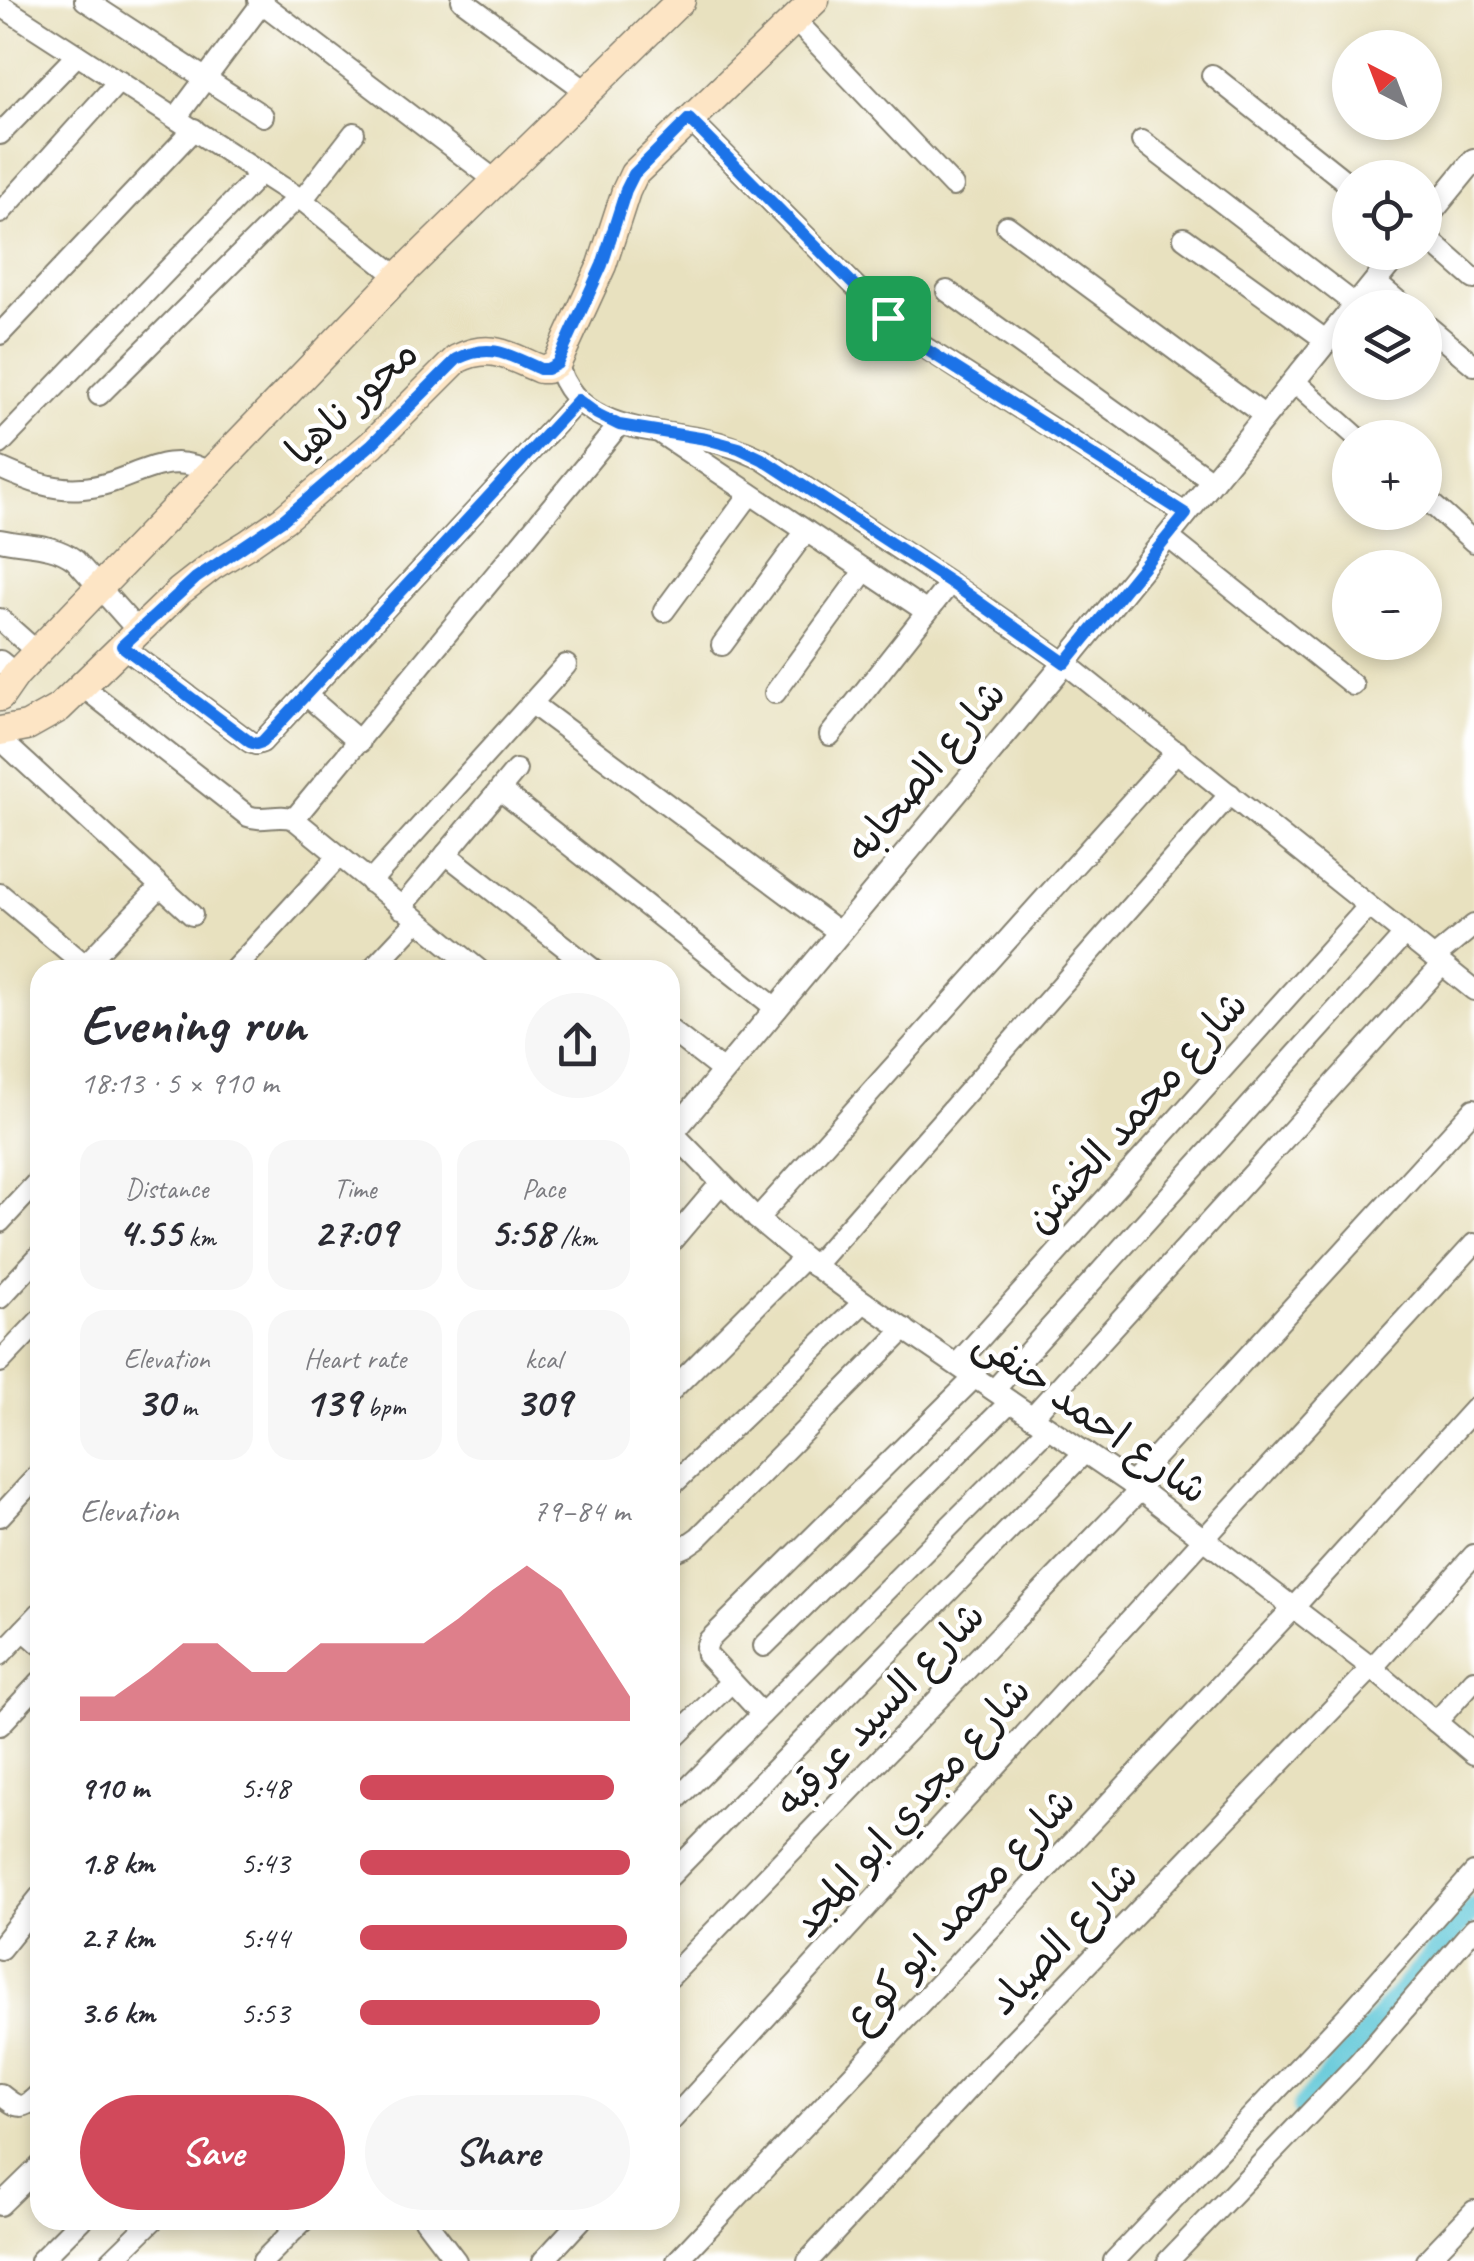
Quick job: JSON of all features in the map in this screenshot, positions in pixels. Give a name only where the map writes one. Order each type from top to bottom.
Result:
[{"type":"main road","name":"محور ناهيا","points":[[5,677],[38,652],[398,277],[681,0]]},
{"type":"main road","points":[[557,364],[602,265],[634,174],[804,10]]},
{"type":"main road","name":"محور ناهيا","points":[[0,731],[27,726],[59,708],[196,578],[266,532],[372,444],[457,359],[470,352],[496,350],[540,369],[557,364]]},
{"type":"street","points":[[85,0],[263,116]]},
{"type":"street","points":[[462,0],[586,90]]},
{"type":"street","points":[[0,334],[185,124],[205,78],[260,1],[496,180]]},
{"type":"street","points":[[0,5],[300,198],[398,277]]},
{"type":"street","points":[[804,10],[953,186]]},
{"type":"street","points":[[3,126],[77,55]]},
{"type":"street","points":[[1212,76],[1332,171]]},
{"type":"street","points":[[0,212],[119,81]]},
{"type":"street","points":[[689,119],[858,289],[924,348],[1186,514]]},
{"type":"street","points":[[100,394],[300,198],[354,133]]},
{"type":"street","points":[[1142,141],[1332,291]]},
{"type":"street","points":[[1442,199],[1474,160]]},
{"type":"street","points":[[0,444],[261,173]]},
{"type":"street","points":[[1006,226],[1266,416]]},
{"type":"street","points":[[1184,238],[1327,341]]},
{"type":"street","points":[[1442,251],[1474,279]]},
{"type":"street","name":"شارع الصحابه","points":[[1368,290],[1385,270]]},
{"type":"street","points":[[1375,282],[1385,290]]},
{"type":"street","points":[[947,291],[1213,482]]},
{"type":"street","name":"شارع الصحابه","points":[[680,1123],[1065,663],[1332,335]]},
{"type":"street","points":[[1442,339],[1474,366]]},
{"type":"street","points":[[557,364],[564,385],[597,414],[619,425],[739,448],[762,459],[950,582],[1065,663],[1474,990]]},
{"type":"street","points":[[1294,381],[1338,420]]},
{"type":"street","points":[[0,540],[52,547],[75,560],[100,588],[130,638],[256,744],[306,696],[578,400]]},
{"type":"street","points":[[294,819],[619,425]]},
{"type":"street","points":[[658,432],[928,612]]},
{"type":"street","points":[[0,468],[43,485],[80,489],[115,482],[162,463],[194,464],[210,473]]},
{"type":"street","points":[[664,611],[750,494]]},
{"type":"street","points":[[1442,513],[1474,542]]},
{"type":"street","points":[[722,646],[806,531]]},
{"type":"street","points":[[1168,537],[1353,685]]},
{"type":"street","points":[[775,693],[865,570]]},
{"type":"street","points":[[830,735],[950,582]]},
{"type":"street","points":[[0,619],[38,652]]},
{"type":"street","points":[[370,882],[566,665]]},
{"type":"street","points":[[82,686],[248,816],[294,819],[466,960]]},
{"type":"street","points":[[306,696],[360,742]]},
{"type":"street","points":[[531,703],[840,933]]},
{"type":"street","points":[[0,739],[192,915]]},
{"type":"street","points":[[758,1219],[1177,751]]},
{"type":"street","points":[[378,960],[446,854],[516,770]]},
{"type":"street","points":[[500,790],[777,1009]]},
{"type":"street","points":[[680,1383],[809,1262],[1230,794]]},
{"type":"street","points":[[446,854],[581,960]]},
{"type":"street","points":[[243,960],[339,856]]},
{"type":"street","points":[[95,960],[160,886]]},
{"type":"street","points":[[0,894],[78,960]]},
{"type":"street","name":"شارع محمد الخشن","points":[[957,1364],[1368,907]]},
{"type":"street","points":[[680,1796],[1040,1422],[1438,962],[1474,926]]},
{"type":"street","points":[[764,1646],[1002,1396],[1404,934]]},
{"type":"street","points":[[680,1038],[724,1072]]},
{"type":"street","name":"شارع السيد عرقبه","points":[[680,1966],[1135,1487],[1474,1109]]},
{"type":"street","name":"شارع احمد حنفى","points":[[680,1142],[758,1219],[809,1262],[1135,1487],[1372,1668],[1474,1754]]},
{"type":"street","points":[[680,1231],[721,1183]]},
{"type":"street","points":[[0,1222],[30,1190]]},
{"type":"street","name":"شارع مجدي ابو المجد","points":[[680,2111],[1474,1244]]},
{"type":"street","points":[[0,1298],[30,1266]]},
{"type":"street","points":[[680,1477],[864,1302]]},
{"type":"street","points":[[680,1549],[698,1537],[905,1329]]},
{"type":"street","points":[[0,1362],[30,1330]]},
{"type":"street","points":[[762,1714],[707,1655],[708,1640],[976,1376]]},
{"type":"street","name":"شارع محمد ابو كوع","points":[[677,2261],[1294,1608],[1474,1409]]},
{"type":"street","points":[[680,1866],[1084,1452]]},
{"type":"street","points":[[0,1516],[30,1484]]},
{"type":"street","name":"شارع الصياد","points":[[808,2261],[987,2068],[1372,1668],[1474,1555]]},
{"type":"street","points":[[0,1655],[30,1638]]},
{"type":"street","points":[[1436,1722],[1474,1680]]},
{"type":"street","points":[[680,1732],[731,1682]]},
{"type":"street","points":[[0,1725],[30,1693]]},
{"type":"street","points":[[1114,2261],[1348,2015],[1474,1873]]},
{"type":"street","points":[[0,1948],[30,1910]]},
{"type":"street","points":[[1168,2261],[1360,2062],[1474,1928]]},
{"type":"street","points":[[1,2096],[18,2106],[30,2100]]},
{"type":"street","points":[[0,2205],[30,2176]]},
{"type":"street","points":[[1426,2261],[1474,2211]]},
{"type":"street","points":[[40,2261],[71,2230]]},
{"type":"street","points":[[111,2261],[143,2230]]},
{"type":"street","points":[[263,2261],[294,2230]]},
{"type":"street","points":[[433,2230],[444,2256]]},
{"type":"street","points":[[543,2261],[571,2230]]},
{"type":"waterway","points":[[1303,2107],[1474,1908]]},
{"type":"route","points":[[689,119],[888,318],[924,348],[1186,514],[1065,663],[762,459],[706,439],[619,425],[578,400],[262,742],[250,742],[122,646],[196,578],[284,519],[372,444],[457,359],[470,352],[496,350],[540,369],[557,364],[602,265],[634,174],[689,119]]}]
